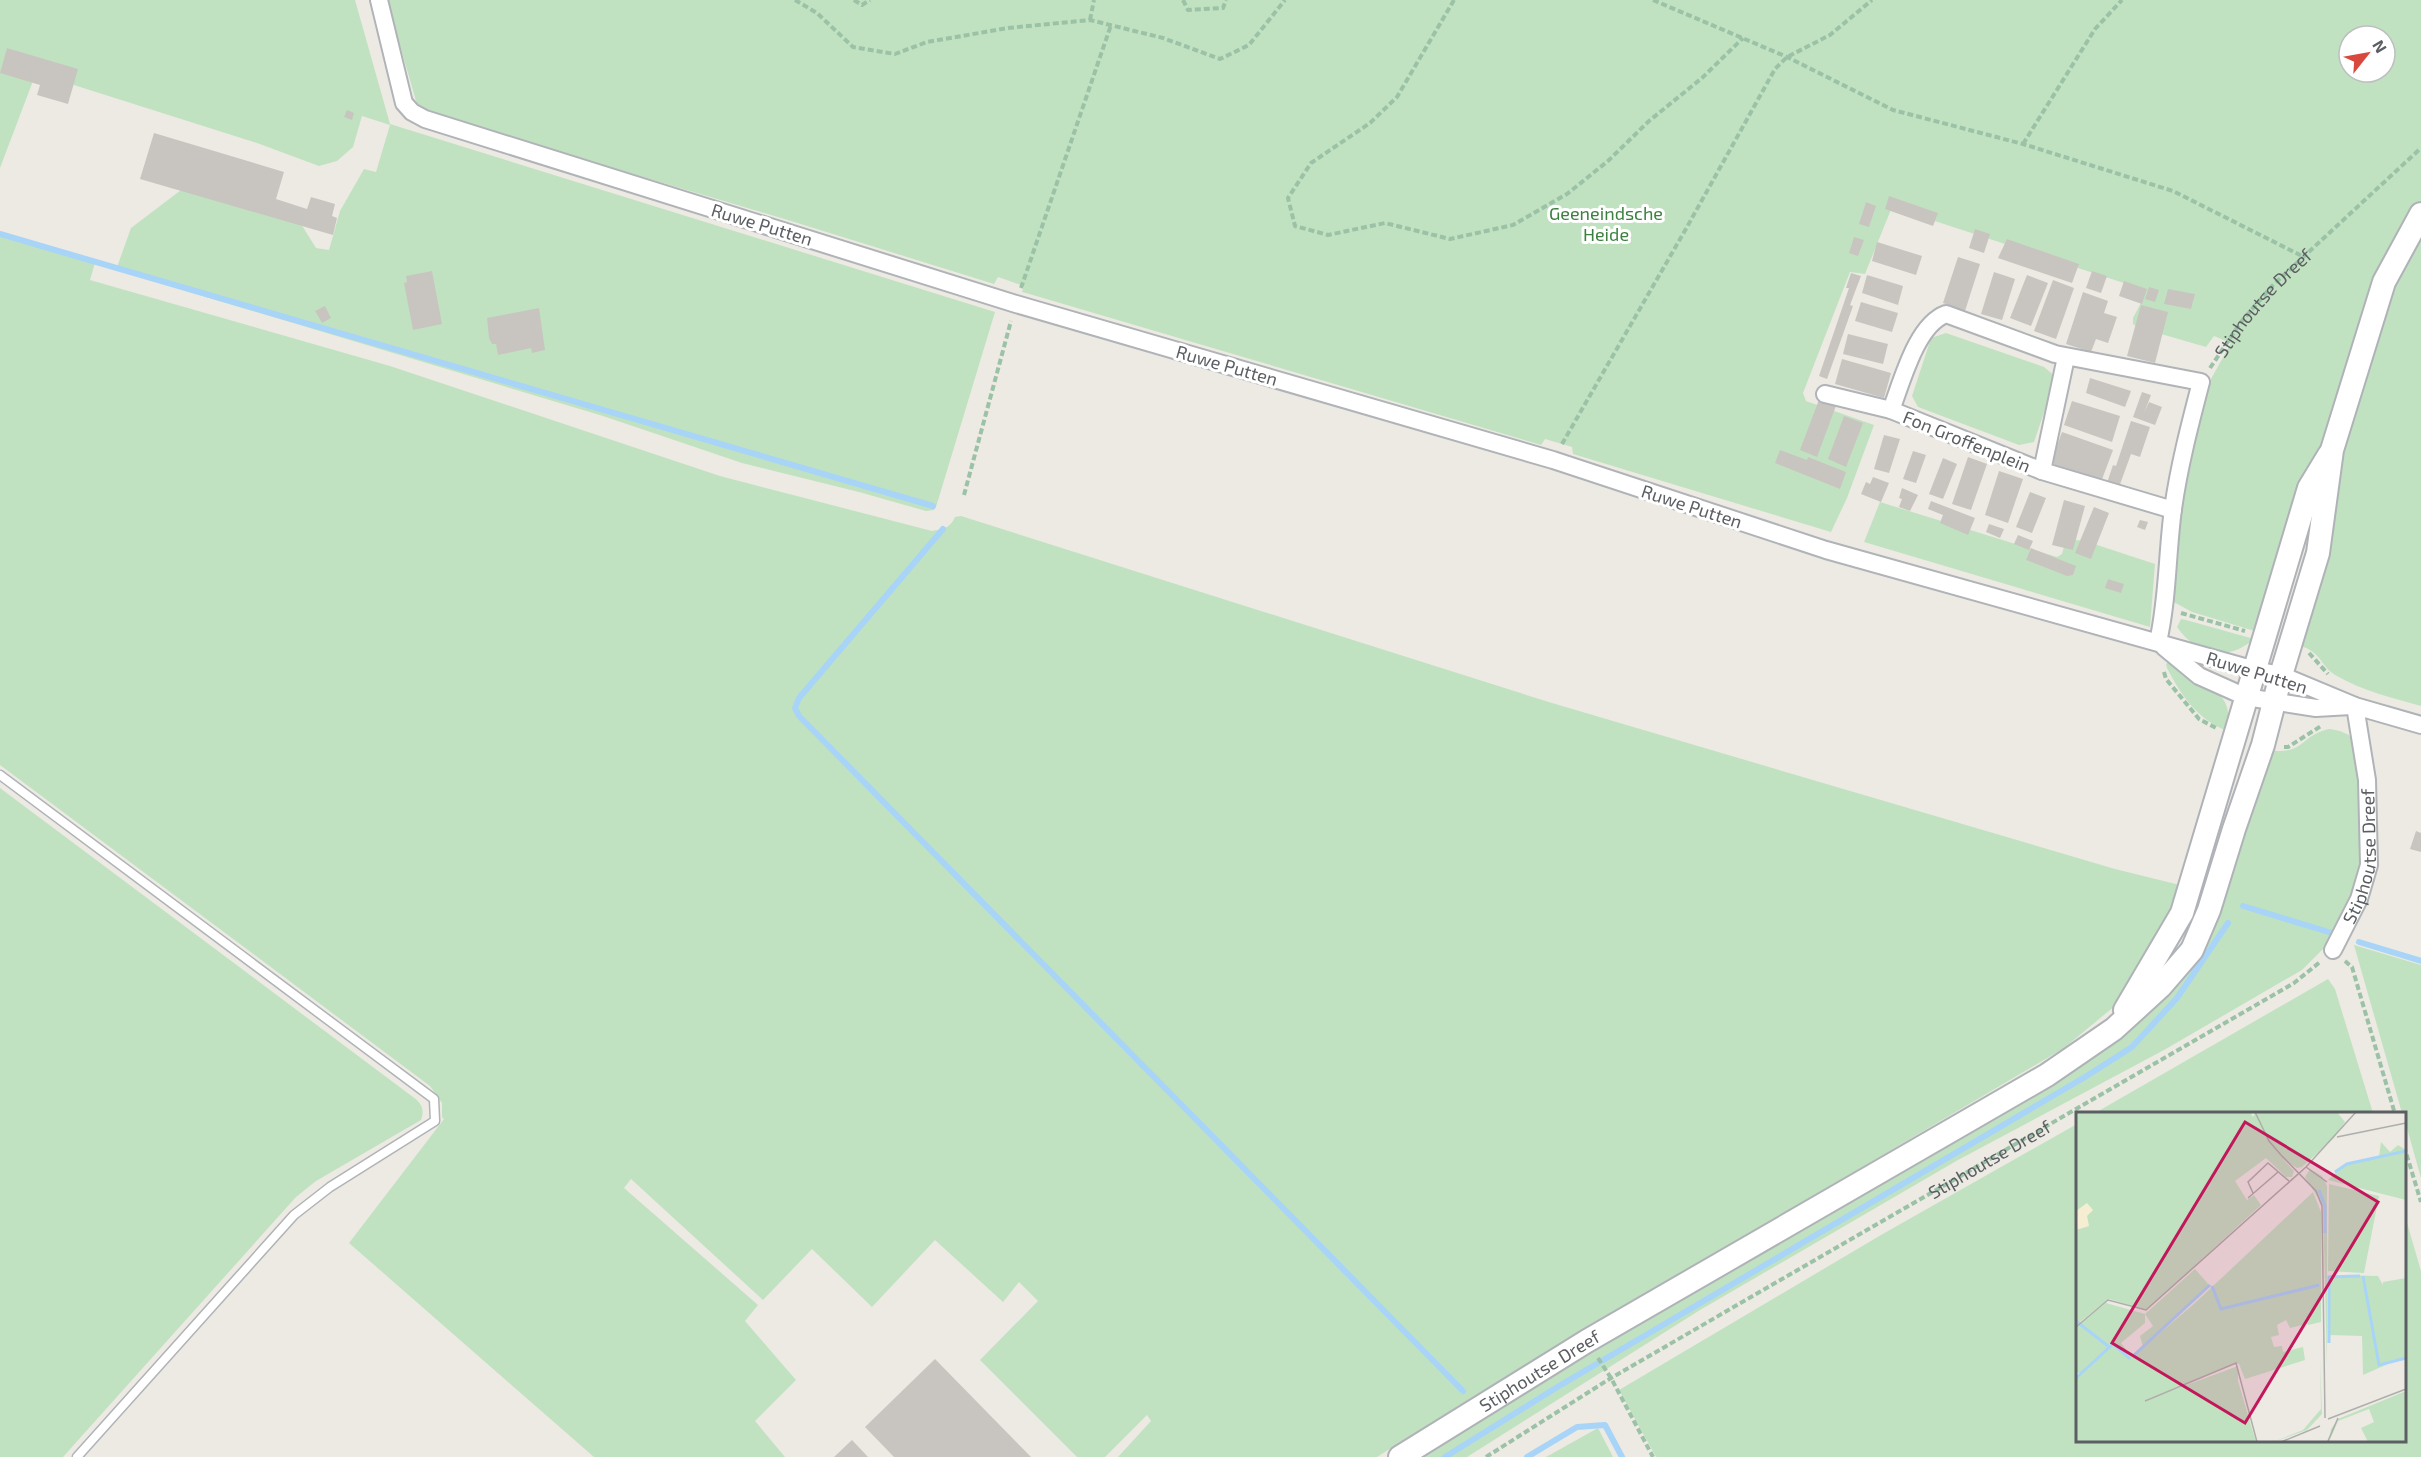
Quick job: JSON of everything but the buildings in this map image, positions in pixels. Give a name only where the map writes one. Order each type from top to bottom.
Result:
[{"type":"main road","name":"Stiphoutse Dreef","points":[[1400,1457],[1587,1341],[2047,1075],[2114,1029],[2160,987],[2192,950],[2209,910],[2234,829],[2264,745],[2281,675],[2318,553],[2332,450],[2384,282],[2421,214]]},
{"type":"main road","name":"Stiphoutse Dreef","points":[[2114,1029],[2182,913],[2309,488],[2332,450]]},
{"type":"street","name":"Ruwe Putten","points":[[379,0],[404,103],[412,112],[425,119],[1016,304],[1553,460],[1826,550],[2281,675],[2355,706],[2421,725]]},
{"type":"street","name":"Fon Groffenplein","points":[[1891,410],[1920,337],[1936,318],[1946,314],[2066,357],[2201,382]]},
{"type":"street","name":"Fon Groffenplein","points":[[2042,471],[2066,357]]},
{"type":"street","points":[[2158,642],[2165,611],[2173,510],[2183,451],[2201,382]]},
{"type":"street","name":"Fon Groffenplein","points":[[1825,394],[1891,410],[2042,471],[2173,510]]},
{"type":"street","name":"Ruwe Putten","points":[[2158,642],[2199,675],[2246,697],[2316,708],[2355,706]]},
{"type":"street","name":"Stiphoutse Dreef","points":[[2333,950],[2356,907],[2369,865],[2367,780],[2355,706]]},
{"type":"lane","points":[[0,775],[434,1099],[435,1121],[330,1187],[294,1215],[77,1457]]},
{"type":"path","points":[[795,0],[817,13],[853,47],[895,54],[927,42],[996,30],[1090,20],[1163,38],[1220,59],[1249,45],[1285,0]]},
{"type":"path","points":[[854,0],[862,5],[870,0]]},
{"type":"path","points":[[1090,20],[1094,0]]},
{"type":"path","points":[[1183,0],[1188,10],[1223,8],[1226,0]]},
{"type":"path","points":[[1454,0],[1397,97],[1370,123],[1311,163],[1288,198],[1295,226],[1328,235],[1385,223],[1450,239],[1514,225],[1567,194],[1600,168],[1649,121],[1702,78],[1743,38]]},
{"type":"path","points":[[1653,0],[1787,57],[1893,111],[2023,144],[2173,191],[2304,257]]},
{"type":"path","points":[[1553,460],[1775,69],[1787,57],[1830,35],[1872,0]]},
{"type":"path","points":[[2023,144],[2095,29],[2122,0]]},
{"type":"path","points":[[964,495],[1016,304],[1111,25]]},
{"type":"path","name":"Stiphoutse Dreef","points":[[2201,382],[2241,322],[2272,286],[2421,148]]},
{"type":"path","points":[[2333,950],[2352,968],[2395,1112]]},
{"type":"path","name":"Stiphoutse Dreef","points":[[1486,1457],[1611,1378],[2294,983],[2333,950]]},
{"type":"path","points":[[2406,1153],[2421,1202]]},
{"type":"path","points":[[1587,1341],[1611,1378],[1653,1457]]},
{"type":"green space","points":[[0,0],[355,0],[390,124],[995,312],[936,507],[934,510],[926,511],[742,463],[603,416],[116,270],[131,228],[185,187],[301,224],[316,248],[329,250],[340,211],[364,169],[376,172],[390,125],[362,116],[353,147],[337,161],[319,166],[257,143],[36,73],[0,168]]},
{"type":"green space","name":"Geeneindsche Heide","points":[[387,0],[2421,0],[2421,706],[2357,686],[2331,672],[2317,656],[2298,645],[2342,456],[2360,395],[2327,432],[2303,490],[2258,632],[2192,612],[2172,601],[2179,504],[2202,395],[2231,343],[2214,336],[2206,347],[2137,327],[2133,324],[2133,318],[2143,299],[2139,288],[1892,207],[1865,274],[1850,272],[1803,393],[1806,401],[1874,425],[1847,498],[1831,532],[1573,454],[1572,447],[1545,439],[1541,445],[1022,292],[1024,286],[998,277],[994,284],[419,109]]},
{"type":"green space","points":[[0,234],[95,263],[90,280],[390,366],[720,476],[932,531],[946,527],[955,517],[961,516],[1552,703],[2115,869],[2180,885],[2155,946],[2116,1005],[2064,1048],[1466,1401],[1377,1457],[1118,1457],[1151,1421],[1147,1415],[1105,1457],[1077,1457],[980,1360],[1038,1301],[1019,1282],[1003,1302],[935,1240],[872,1307],[812,1249],[763,1300],[631,1179],[624,1188],[758,1305],[745,1321],[796,1380],[755,1421],[785,1457],[594,1457],[349,1243],[444,1119],[442,1103],[430,1086],[0,765]]},
{"type":"green space","points":[[1946,333],[2044,367],[2056,377],[2034,442],[2019,445],[1918,407],[1912,396],[1931,338]]},
{"type":"green space","points":[[1880,502],[2057,557],[2062,554],[2066,539],[2085,541],[2155,564],[2150,627],[1864,542]]},
{"type":"green space","points":[[2181,619],[2254,639],[2234,651],[2213,652],[2193,644],[2185,636],[2177,627]]},
{"type":"green space","points":[[2169,662],[2183,676],[2219,694],[2228,711],[2227,731],[2207,720],[2191,705],[2167,668],[2166,664]]},
{"type":"green space","points":[[2330,729],[2349,735],[2356,756],[2363,816],[2358,883],[2331,941],[2302,970],[2164,1050],[1958,1160],[1700,1310],[1467,1457],[1414,1457],[1473,1420],[2101,1053],[2125,1035],[2167,992],[2265,749],[2278,751],[2295,748],[2320,732]]},
{"type":"green space","points":[[0,788],[417,1100],[423,1112],[421,1120],[316,1181],[296,1197],[63,1457],[0,1457]]},
{"type":"green space","points":[[2354,945],[2421,965],[2421,1178],[2406,1125],[2406,1112],[2402,1112]]},
{"type":"green space","points":[[2328,979],[2335,989],[2373,1112],[2097,1112]]},
{"type":"green space","points":[[2076,1125],[2076,1442],[2406,1442],[2406,1219],[2421,1271],[2421,1457],[1656,1457],[1619,1390],[1881,1235]]},
{"type":"green space","points":[[1598,1428],[1613,1457],[1546,1457]]},
{"type":"waterway","points":[[0,234],[933,506]]},
{"type":"waterway","points":[[943,529],[799,698],[795,708],[799,716],[1463,1391]]},
{"type":"waterway","points":[[2243,906],[2332,933]]},
{"type":"waterway","points":[[1445,1457],[1559,1386],[2085,1077],[2132,1047],[2177,998],[2228,923]]},
{"type":"waterway","points":[[2359,942],[2421,961]]},
{"type":"waterway","points":[[1527,1457],[1577,1427],[1605,1425],[1622,1457]]}]
